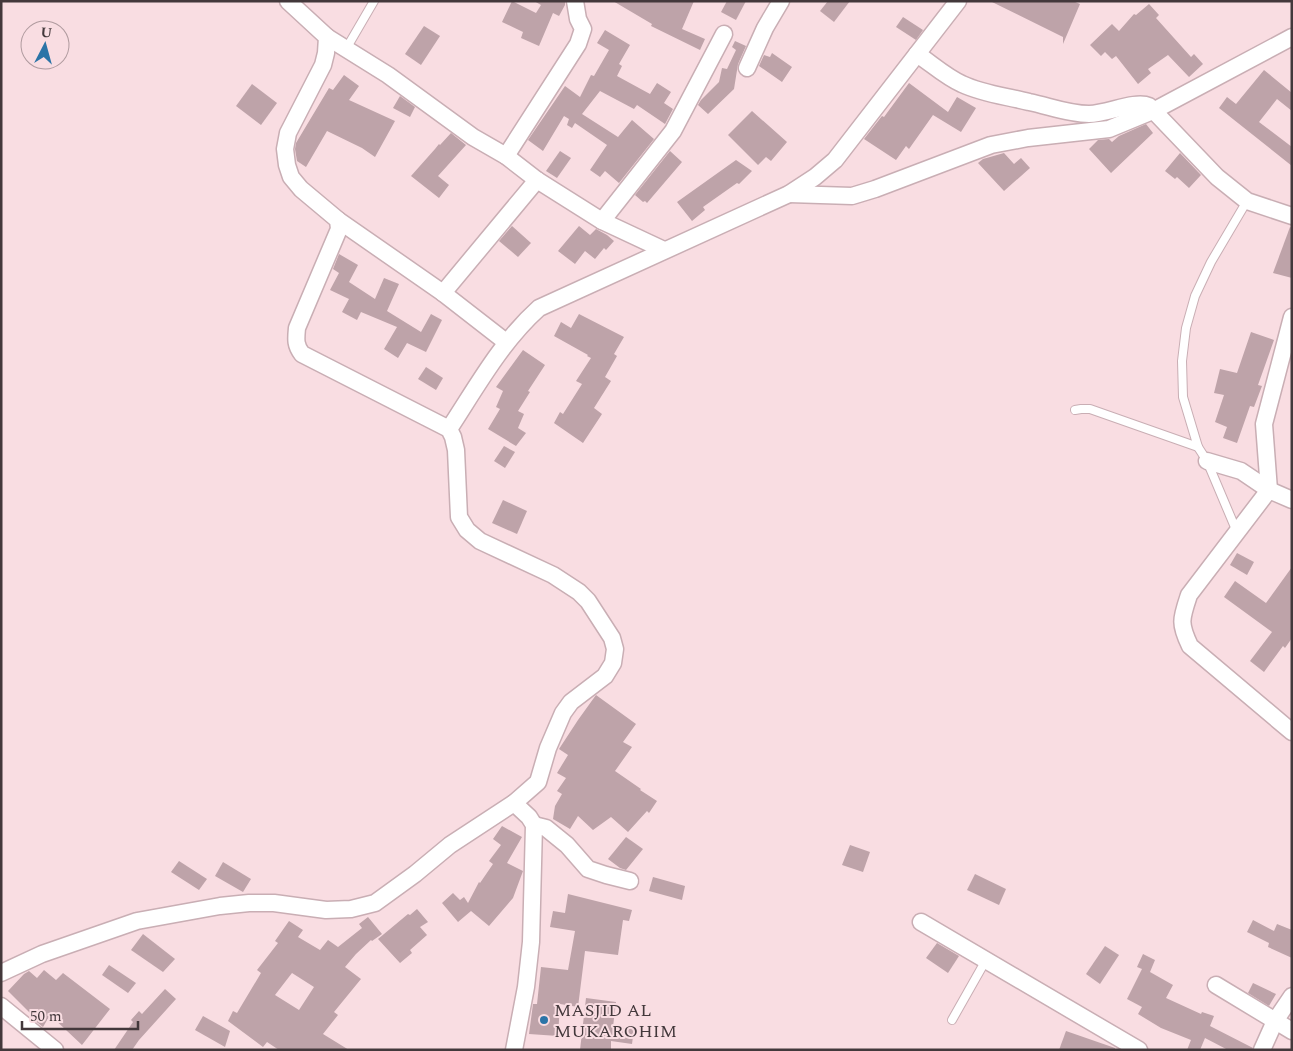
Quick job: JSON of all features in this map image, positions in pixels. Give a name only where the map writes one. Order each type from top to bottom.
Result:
[{"type":"street","points":[[288,1],[327,37],[388,75],[472,137],[506,156],[537,180],[602,221],[664,250]]},
{"type":"street","points":[[506,156],[578,44],[583,29],[578,19],[575,1]]},
{"type":"street","points":[[747,68],[765,28],[782,1]]},
{"type":"street","points":[[449,430],[506,342],[522,323],[539,308],[789,194],[815,177],[835,160],[958,1]]},
{"type":"street","points":[[602,221],[673,131],[724,34]]},
{"type":"street","points":[[327,37],[323,66],[288,133],[285,149],[291,178],[301,189],[338,220],[443,293],[506,342]]},
{"type":"street","points":[[789,194],[852,196],[991,145],[1028,138],[1109,129],[1155,110],[1292,38]]},
{"type":"street","points":[[918,54],[960,84],[978,91],[1069,112],[1090,114],[1145,104],[1155,110],[1216,177],[1247,202],[1292,216]]},
{"type":"street","points":[[443,293],[537,180]]},
{"type":"street","points":[[1,973],[42,954],[137,921],[220,906],[250,903],[274,903],[326,910],[351,909],[375,903],[415,874],[450,845],[514,803],[538,782],[548,748],[563,713],[571,702],[605,676],[613,663],[615,649],[612,638],[588,601],[579,592],[553,575],[480,541],[467,530],[459,516],[456,450],[449,430],[302,354],[296,347],[297,328],[337,236],[339,229],[338,220]]},
{"type":"street","points":[[1292,317],[1264,424],[1269,490],[1189,595],[1181,629],[1190,646],[1292,732]]},
{"type":"street","points":[[1203,454],[1241,471],[1269,490],[1292,500]]},
{"type":"street","points":[[514,803],[529,817],[534,825],[531,942],[526,987],[514,1050]]},
{"type":"street","points":[[534,825],[546,828],[567,845],[588,869],[630,881]]},
{"type":"street","points":[[921,922],[1139,1050]]},
{"type":"street","points":[[1216,985],[1292,1031]]},
{"type":"street","points":[[1262,1050],[1275,1021],[1292,996]]},
{"type":"street","points":[[1,1006],[55,1050]]},
{"type":"lane","points":[[346,49],[374,1]]},
{"type":"lane","points":[[1237,532],[1203,454],[1183,397],[1182,360],[1186,328],[1195,296],[1211,262],[1247,202]]},
{"type":"lane","points":[[1075,410],[1080,408],[1090,410],[1203,454]]},
{"type":"lane","points":[[952,1020],[986,960]]},
{"type":"building","points":[[512,1],[536,13],[541,5],[534,1],[565,1],[565,5],[559,16],[553,13],[539,46],[521,38],[523,32],[502,22]]},
{"type":"building","points":[[613,1],[694,1],[682,29],[705,39],[700,50],[651,26],[652,24]]},
{"type":"building","points":[[727,1],[746,1],[736,20],[721,12]]},
{"type":"building","points":[[828,1],[850,1],[834,22],[820,11]]},
{"type":"building","points":[[990,1],[1073,1],[1080,4],[1063,44],[1063,37]]},
{"type":"building","points":[[1149,4],[1159,15],[1156,18],[1191,57],[1194,54],[1203,64],[1189,77],[1168,55],[1148,69],[1151,73],[1138,84],[1116,56],[1112,59],[1105,52],[1101,56],[1090,45],[1112,24],[1119,31],[1134,14],[1136,15]]},
{"type":"building","points":[[903,17],[923,30],[916,40],[896,27]]},
{"type":"building","points":[[424,26],[440,36],[421,65],[405,54]]},
{"type":"building","points":[[605,30],[630,45],[619,64],[622,66],[617,76],[650,94],[657,83],[671,92],[664,103],[673,109],[665,124],[637,105],[634,109],[600,91],[582,114],[618,137],[632,120],[654,139],[619,183],[605,171],[600,177],[590,170],[607,145],[575,123],[572,128],[567,125],[569,119],[564,116],[543,151],[528,140],[565,86],[580,97],[591,75],[594,76],[609,50],[597,43]]},
{"type":"building","points":[[735,41],[746,46],[738,64],[734,89],[708,114],[698,105],[719,82],[722,68],[727,69],[736,50],[732,47]]},
{"type":"building","points":[[772,53],[792,67],[782,82],[759,66],[764,55],[770,57]]},
{"type":"building","points":[[1264,70],[1292,93],[1292,111],[1277,99],[1259,122],[1292,147],[1292,166],[1219,108],[1227,97],[1236,104]]},
{"type":"building","points":[[344,75],[359,86],[349,100],[395,121],[375,157],[362,148],[327,131],[306,167],[297,161],[296,143],[329,88],[333,90]]},
{"type":"building","points":[[909,83],[948,112],[957,97],[976,108],[961,132],[933,115],[909,149],[906,146],[896,160],[864,139],[882,116],[884,117]]},
{"type":"building","points":[[252,84],[277,103],[261,125],[236,106]]},
{"type":"building","points":[[400,96],[415,107],[410,117],[393,108]]},
{"type":"building","points":[[752,111],[787,142],[771,161],[766,157],[758,165],[728,135]]},
{"type":"building","points":[[1146,124],[1153,133],[1111,173],[1089,149],[1098,140],[1109,139],[1112,142],[1119,136]]},
{"type":"building","points":[[451,133],[466,145],[438,176],[449,185],[439,198],[411,176]]},
{"type":"building","points":[[560,151],[571,158],[557,178],[546,171]]},
{"type":"building","points":[[670,151],[682,162],[647,203],[643,202],[635,195]]},
{"type":"building","points":[[1004,153],[1014,164],[1021,158],[1030,168],[1004,191],[978,163],[983,159]]},
{"type":"building","points":[[1180,153],[1201,175],[1189,188],[1177,177],[1175,179],[1165,171]]},
{"type":"building","points":[[736,160],[752,171],[739,184],[737,183],[703,207],[705,210],[692,221],[677,202]]},
{"type":"building","points":[[512,226],[531,243],[518,257],[499,241]]},
{"type":"building","points":[[579,226],[590,235],[596,229],[614,241],[606,250],[604,248],[595,259],[585,251],[575,264],[558,251]]},
{"type":"building","points":[[1290,227],[1292,228],[1292,278],[1273,273]]},
{"type":"building","points":[[339,254],[358,265],[349,282],[375,299],[384,278],[399,284],[387,311],[421,332],[431,314],[442,320],[426,352],[407,343],[398,358],[384,349],[397,327],[361,312],[357,320],[342,312],[349,299],[330,290],[339,273],[333,269]]},
{"type":"building","points":[[579,314],[624,337],[614,354],[617,356],[605,377],[611,381],[594,408],[602,414],[583,443],[554,423],[560,412],[563,414],[582,384],[576,381],[591,358],[554,336],[561,322],[571,328]]},
{"type":"building","points":[[1251,332],[1274,340],[1258,385],[1262,386],[1254,407],[1250,406],[1237,443],[1223,438],[1227,427],[1215,422],[1224,395],[1214,393],[1220,369],[1237,373]]},
{"type":"building","points":[[523,350],[545,365],[518,411],[524,414],[518,428],[526,433],[516,446],[488,429],[500,409],[496,407],[503,391],[496,387]]},
{"type":"building","points":[[426,367],[443,378],[436,390],[418,379]]},
{"type":"building","points":[[504,446],[515,452],[505,468],[494,461]]},
{"type":"building","points":[[503,500],[527,511],[517,534],[492,523]]},
{"type":"building","points":[[1237,553],[1254,562],[1247,575],[1230,565]]},
{"type":"building","points":[[1292,567],[1292,638],[1285,648],[1283,646],[1264,672],[1250,661],[1272,632],[1224,597],[1235,581],[1266,603]]},
{"type":"building","points":[[596,695],[636,724],[623,742],[632,747],[615,771],[657,801],[649,813],[647,811],[628,832],[611,817],[593,830],[578,816],[570,829],[553,819],[555,806],[562,794],[557,791],[566,778],[557,773],[568,755],[559,749]]},
{"type":"building","points":[[502,826],[522,837],[507,863],[523,871],[513,898],[489,926],[471,911],[458,922],[442,903],[453,893],[460,900],[464,897],[468,903],[479,882],[493,864],[489,861],[501,845],[493,839]]},
{"type":"building","points":[[626,837],[643,849],[626,870],[608,859]]},
{"type":"building","points":[[850,845],[870,852],[863,872],[842,865]]},
{"type":"building","points":[[179,861],[207,879],[199,890],[171,872]]},
{"type":"building","points":[[223,862],[251,879],[243,892],[215,876]]},
{"type":"building","points":[[975,874],[1006,889],[999,905],[967,890]]},
{"type":"building","points":[[653,877],[685,886],[682,900],[649,891]]},
{"type":"building","points":[[568,894],[632,910],[629,921],[623,920],[618,955],[585,951],[578,1007],[560,1004],[558,1036],[529,1034],[533,1004],[537,1004],[541,967],[568,970],[575,931],[550,927],[553,911],[565,913]]},
{"type":"building","points":[[417,909],[428,922],[420,927],[427,935],[410,950],[412,953],[400,963],[378,939],[408,914],[410,915]]},
{"type":"building","points":[[368,917],[382,934],[371,940],[345,967],[361,979],[334,1012],[338,1015],[323,1034],[349,1050],[279,1050],[267,1042],[263,1047],[228,1021],[233,1011],[237,1013],[261,973],[257,970],[278,943],[275,941],[289,921],[303,930],[298,937],[320,950],[328,940],[338,947],[362,928],[359,924]],"holes":[[[292,973],[314,987],[299,1010],[275,995]]]},
{"type":"building","points":[[1253,920],[1274,931],[1277,924],[1292,930],[1292,958],[1268,947],[1269,943],[1247,932]]},
{"type":"building","points":[[143,934],[175,959],[163,972],[131,950]]},
{"type":"building","points":[[937,943],[959,956],[948,973],[926,958]]},
{"type":"building","points":[[1105,946],[1119,955],[1100,984],[1086,974]]},
{"type":"building","points":[[1143,954],[1155,960],[1150,972],[1173,985],[1166,998],[1201,1014],[1202,1012],[1214,1016],[1210,1026],[1253,1048],[1252,1050],[1228,1050],[1205,1038],[1200,1050],[1187,1050],[1191,1040],[1161,1028],[1138,1014],[1142,1007],[1127,999],[1142,969],[1137,967]]},
{"type":"building","points":[[109,965],[136,983],[128,993],[102,975]]},
{"type":"building","points":[[44,970],[56,980],[63,973],[110,1009],[82,1045],[50,1015],[43,1027],[33,1019],[34,1017],[8,991],[29,971],[37,978]]},
{"type":"building","points":[[1253,983],[1276,994],[1269,1006],[1248,993]]},
{"type":"building","points":[[165,989],[176,999],[132,1050],[114,1050],[133,1022],[131,1020],[139,1011],[142,1014]]},
{"type":"building","points":[[586,998],[616,1002],[613,1027],[634,1029],[632,1044],[611,1041],[611,1050],[580,1050]]},
{"type":"building","points":[[203,1016],[230,1031],[225,1047],[195,1030]]},
{"type":"building","points":[[1066,1031],[1115,1048],[1115,1050],[1059,1050]]},
{"type":"place","name":"MASJID AL MUKAROHIM","points":[[544,1020]]}]
